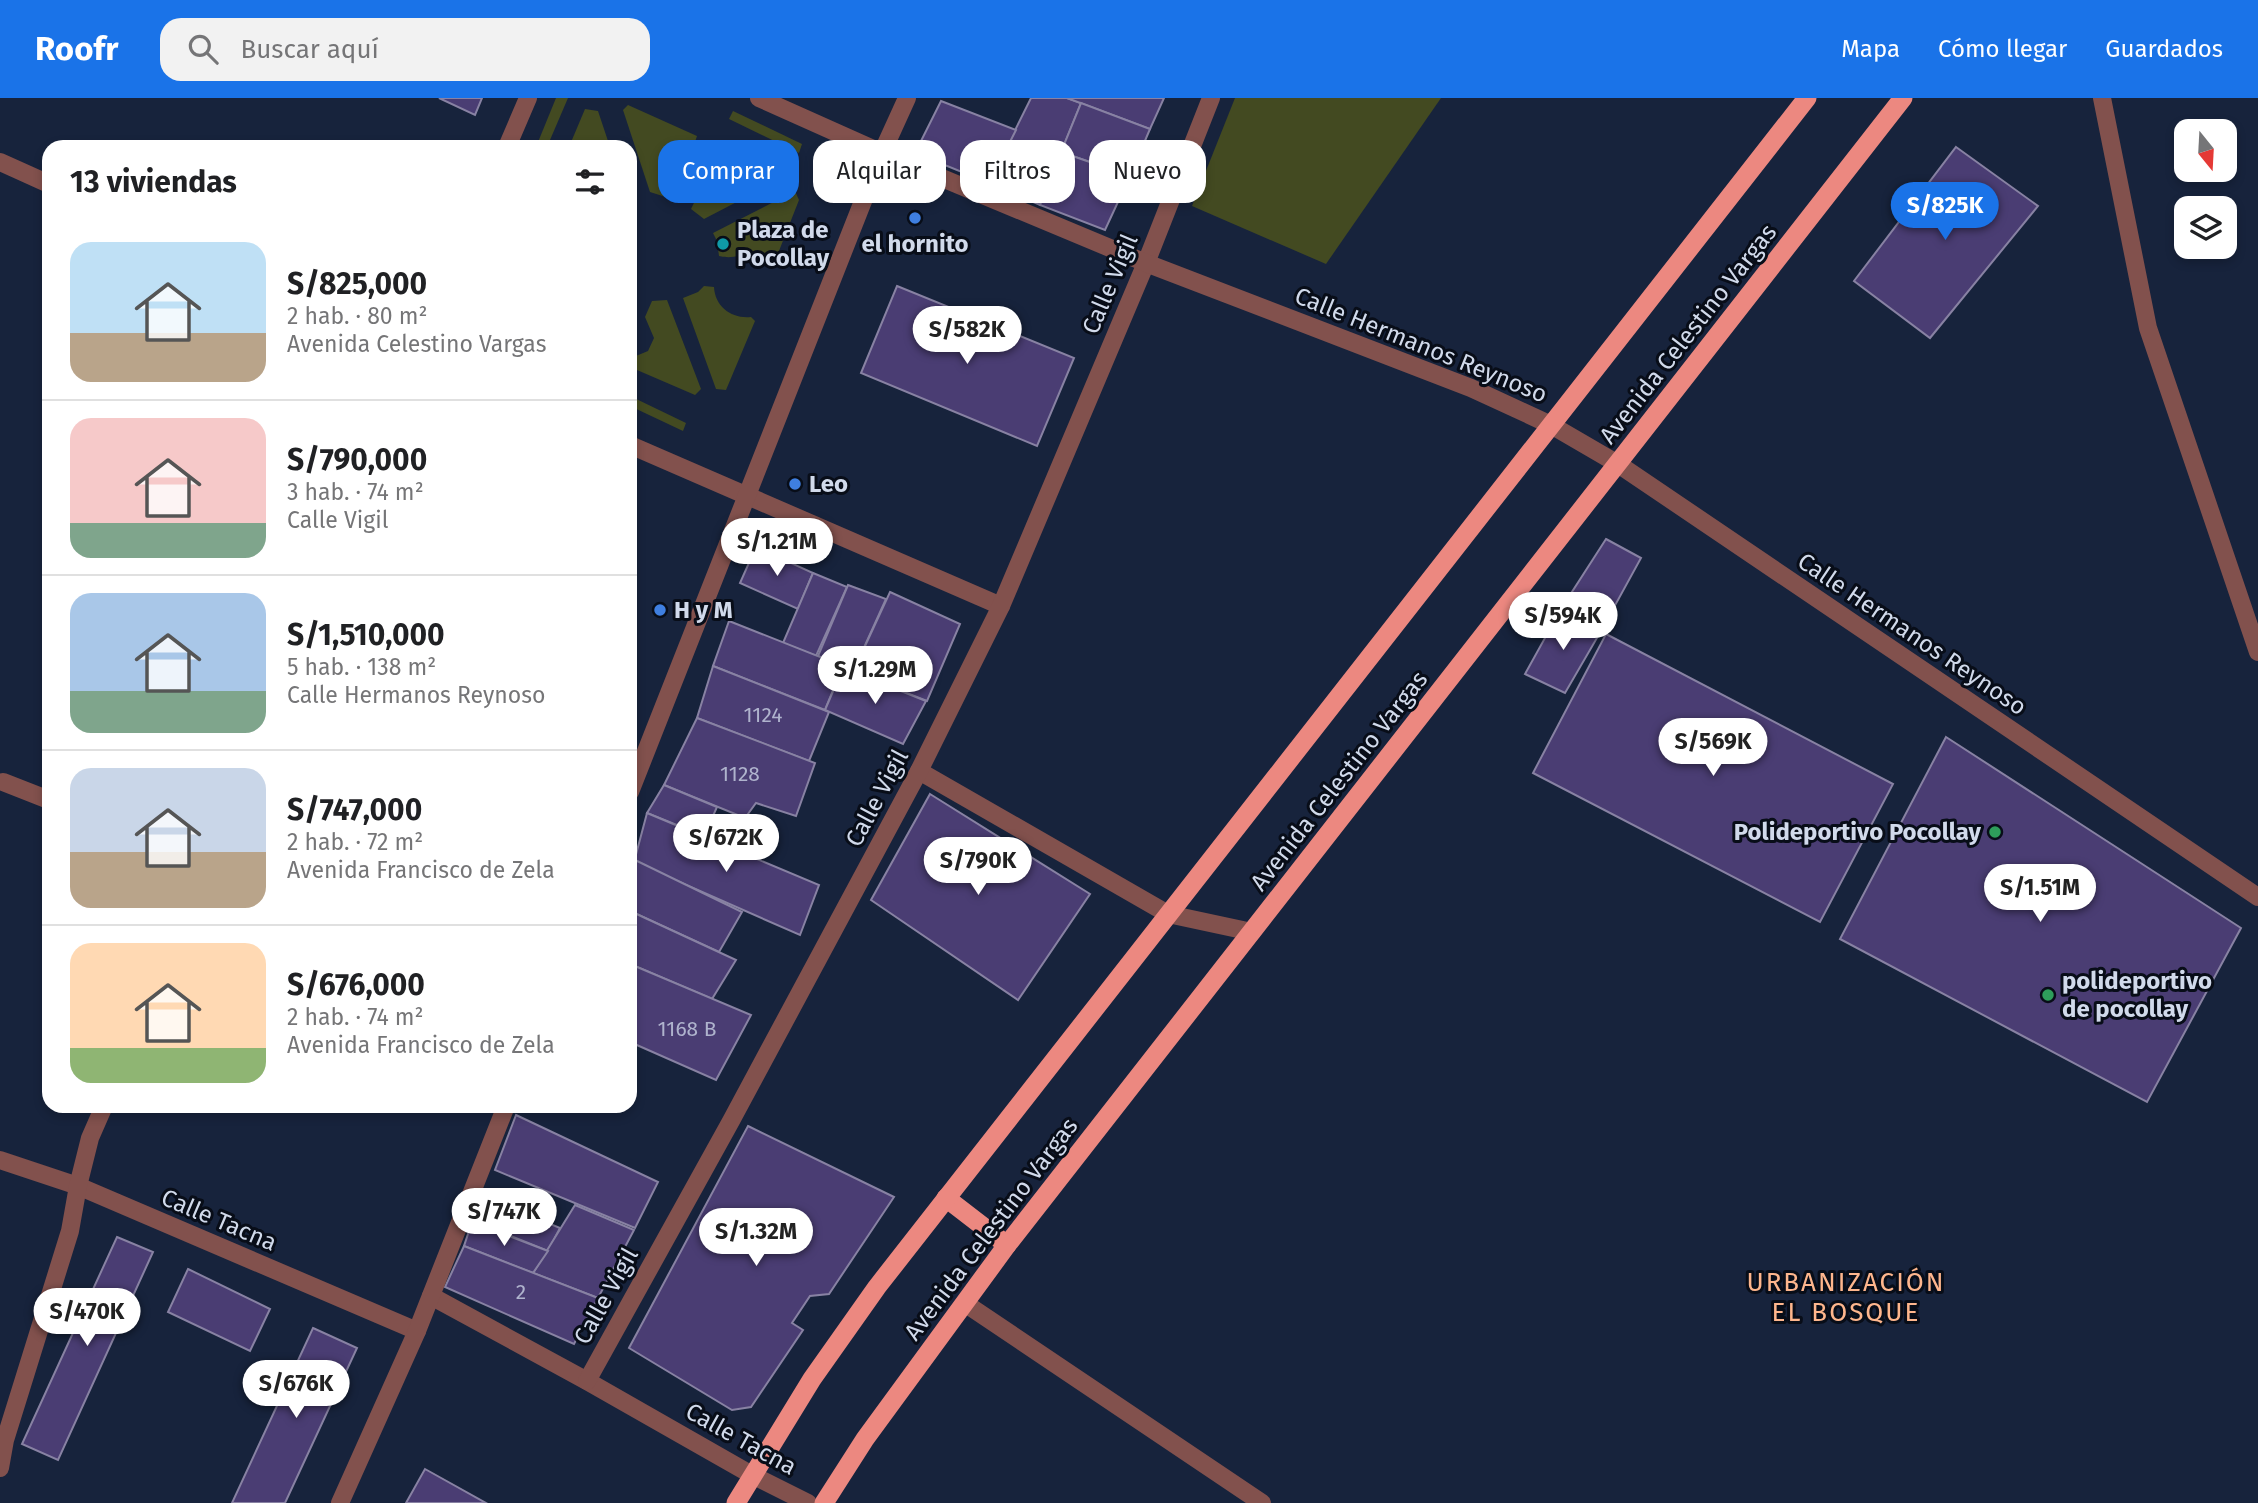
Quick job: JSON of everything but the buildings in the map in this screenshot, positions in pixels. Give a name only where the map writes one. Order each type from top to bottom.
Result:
[{"type":"highway","points":[[736,1503],[812,1379],[877,1287],[1807,98]]},
{"type":"highway","name":"Avenida Celestino Vargas","points":[[824,1503],[865,1439],[1007,1245],[1903,98]]},
{"type":"highway","points":[[946,1198],[1007,1245]]},
{"type":"street","points":[[510,140],[528,98]]},
{"type":"street","name":"Calle Hermanos Reynoso","points":[[759,98],[853,140]]},
{"type":"street","points":[[888,140],[907,98]]},
{"type":"street","name":"Calle Vigil","points":[[587,1381],[919,771],[1001,606],[1146,263],[1211,98]]},
{"type":"street","points":[[2102,98],[2148,328],[2258,652]]},
{"type":"street","points":[[0,162],[42,181]]},
{"type":"street","name":"Calle Hermanos Reynoso","points":[[946,180],[1146,263],[1471,388],[1551,425],[1618,464],[2258,897]]},
{"type":"street","points":[[637,774],[862,203]]},
{"type":"street","points":[[637,448],[1001,606]]},
{"type":"street","points":[[919,771],[1168,914],[1252,932]]},
{"type":"street","points":[[3,782],[42,797]]},
{"type":"street","points":[[0,1468],[5,1440],[70,1231],[90,1138],[101,1113]]},
{"type":"street","points":[[340,1503],[417,1331],[503,1113]]},
{"type":"street","name":"Calle Tacna","points":[[0,1160],[78,1186],[417,1331]]},
{"type":"street","name":"Calle Tacna","points":[[431,1296],[752,1475],[808,1503]]},
{"type":"street","points":[[966,1304],[1262,1503]]},
{"type":"green space","points":[[556,98],[568,98],[550,140],[539,140]]},
{"type":"green space","points":[[1235,98],[1441,98],[1326,264],[1192,206],[1193,203],[1206,203],[1206,171]]},
{"type":"green space","points":[[628,105],[697,136],[696,140],[658,140],[658,195],[650,192],[637,153],[637,140],[633,140],[623,110]]},
{"type":"green space","points":[[585,109],[598,111],[608,140],[572,140]]},
{"type":"green space","points":[[733,111],[794,140],[772,140],[729,119]]},
{"type":"green space","points":[[694,203],[735,203],[704,219],[691,209]]},
{"type":"green space","points":[[772,203],[798,203],[777,256],[769,263],[749,255],[719,256],[713,233]]},
{"type":"green space","points":[[704,286],[714,287],[721,306],[731,314],[751,317],[755,321],[726,390],[716,389],[683,298],[698,292]]},
{"type":"green space","points":[[667,300],[701,389],[695,395],[637,370],[637,356],[648,351],[654,338],[645,317],[652,301]]},
{"type":"green space","points":[[637,399],[686,423],[683,431],[637,409]]},
{"type":"place","name":"el hornito","points":[[915,218]]},
{"type":"place","name":"Plaza de Pocollay","points":[[723,244]]},
{"type":"place","name":"Leo","points":[[795,484]]},
{"type":"place","name":"H y M","points":[[660,610]]},
{"type":"place","name":"Polideportivo Pocollay","points":[[1995,832]]},
{"type":"place","name":"polideportivo de pocollay","points":[[2048,995]]},
{"type":"district","name":"URBANIZACIÓN EL BOSQUE","points":[[1846,1297]]}]
